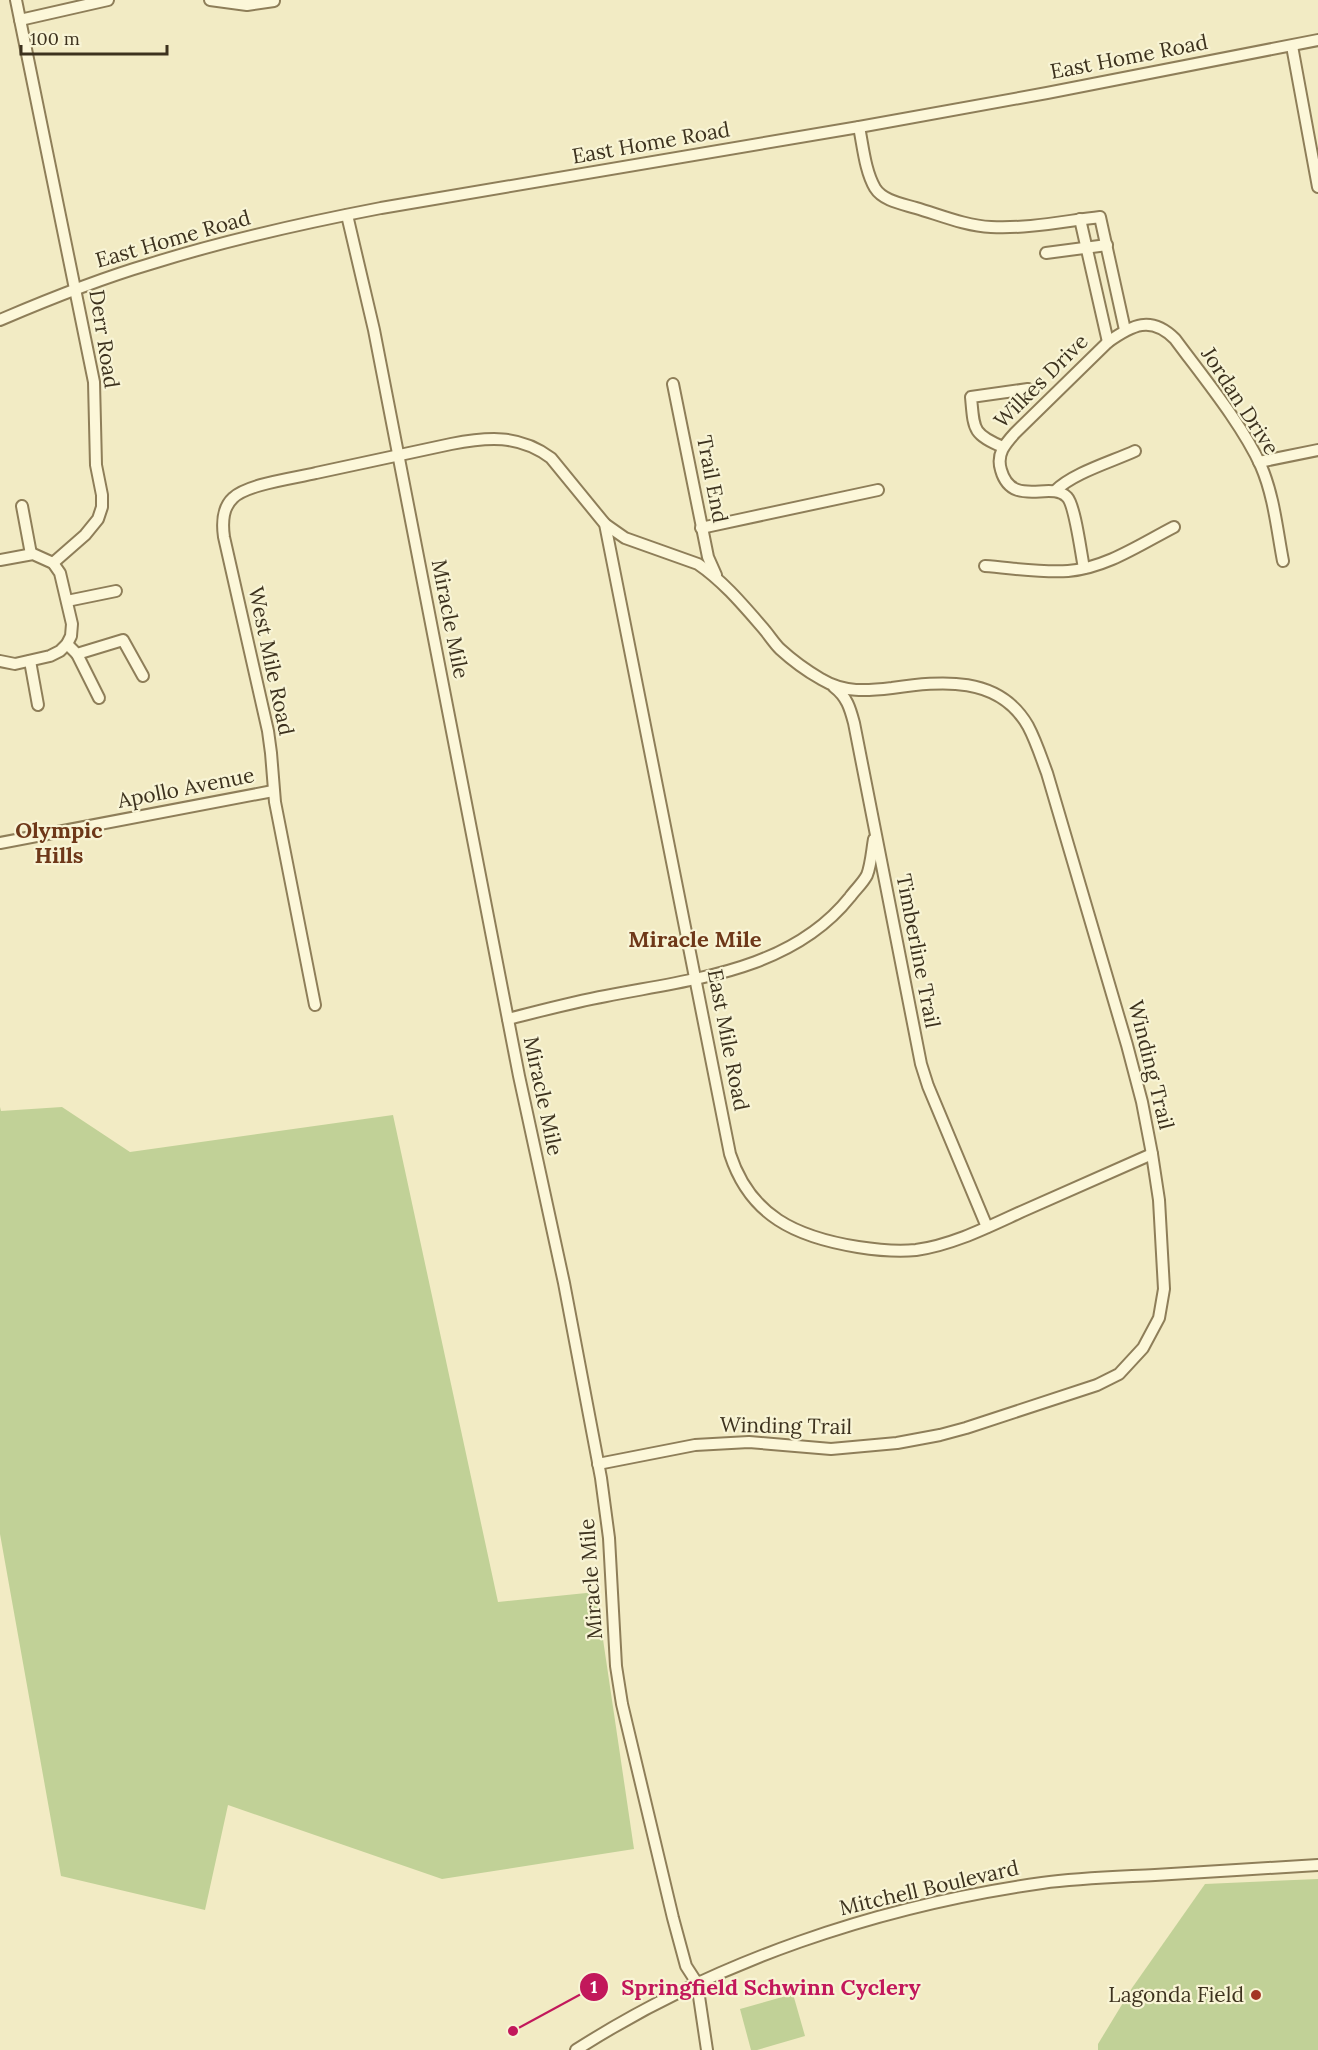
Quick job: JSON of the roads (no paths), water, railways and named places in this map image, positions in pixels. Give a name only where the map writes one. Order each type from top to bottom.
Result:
[{"type":"street","name":"Derr Road","points":[[16,0],[94,382],[96,465],[102,495],[102,507],[98,519],[53,563]]},
{"type":"street","points":[[20,20],[108,0]]},
{"type":"street","points":[[210,0],[247,5],[274,1]]},
{"type":"street","name":"East Home Road","points":[[0,320],[76,289],[149,264],[347,214],[859,127],[1318,40]]},
{"type":"street","points":[[1292,46],[1316,163],[1318,187]]},
{"type":"street","points":[[859,127],[872,181],[876,190],[887,198],[973,225],[991,227],[1100,217],[1125,330]]},
{"type":"street","name":"Miracle Mile","points":[[347,214],[374,330],[508,1019],[564,1283],[598,1464],[609,1538],[616,1666],[622,1704],[673,1918],[686,1966],[697,1983],[707,2050]]},
{"type":"street","points":[[1080,219],[1108,342]]},
{"type":"street","points":[[1046,253],[1107,244]]},
{"type":"street","name":"Jordan Drive","points":[[1108,342],[1125,330],[1139,325],[1150,325],[1168,332],[1175,339],[1246,437],[1259,462],[1269,488],[1283,561]]},
{"type":"street","name":"Wilkes Drive","points":[[1002,447],[1108,342]]},
{"type":"street","name":"Trail End","points":[[673,384],[701,528],[708,557],[719,580]]},
{"type":"street","points":[[1028,389],[971,397],[973,419],[979,435],[1002,447],[999,463],[1004,478],[1011,486],[1027,492],[1055,491],[1067,496],[1084,568]]},
{"type":"street","name":"East Mile Road","points":[[398,455],[478,439],[509,439],[525,443],[551,458],[605,524],[730,1154],[743,1184],[763,1209],[788,1227],[801,1233],[843,1244],[879,1249],[916,1250],[987,1227],[1152,1154]]},
{"type":"street","points":[[1259,462],[1318,450]]},
{"type":"street","points":[[1055,491],[1073,479],[1135,452]]},
{"type":"street","name":"West Mile Road","points":[[315,1005],[273,791],[268,731],[224,537],[223,518],[234,496],[250,489],[398,455]]},
{"type":"street","points":[[701,528],[878,490]]},
{"type":"street","points":[[22,506],[31,554]]},
{"type":"street","name":"Winding Trail","points":[[598,1464],[659,1450],[726,1442],[826,1449],[897,1443],[966,1428],[1078,1392],[1111,1379],[1143,1348],[1159,1318],[1162,1304],[1163,1255],[1152,1154],[1142,1102],[1064,828],[1047,773],[1027,725],[1010,705],[970,685],[943,682],[855,691],[826,682],[780,649],[719,580],[698,564],[625,538],[605,524]]},
{"type":"street","points":[[985,566],[1068,571],[1084,568],[1100,564],[1174,527]]},
{"type":"street","points":[[0,560],[31,554],[53,563],[60,573],[72,624],[71,636],[60,651],[50,656],[15,664],[0,661]]},
{"type":"street","points":[[67,601],[116,591]]},
{"type":"street","points":[[77,654],[123,640],[143,676]]},
{"type":"street","points":[[67,644],[77,654],[99,699]]},
{"type":"street","points":[[30,661],[38,705]]},
{"type":"street","name":"Timberline Trail","points":[[826,682],[845,697],[850,706],[921,1064],[987,1227]]},
{"type":"street","name":"Apollo Avenue","points":[[0,843],[273,791]]},
{"type":"street","points":[[508,1019],[603,996],[719,975],[758,962],[789,947],[821,926],[843,906],[867,876],[875,835]]},
{"type":"street","name":"Mitchell Boulevard","points":[[576,2050],[613,2027],[697,1983],[747,1962],[837,1929],[952,1899],[1010,1888],[1096,1878],[1318,1865]]},
{"type":"place","name":"Lagonda Field","points":[[1256,1995]]},
{"type":"place","name":"Springfield Schwinn Cyclery","points":[[513,2031]]},
{"type":"district","name":"Olympic Hills","points":[[59,842]]},
{"type":"district","name":"Miracle Mile","points":[[695,939]]}]
